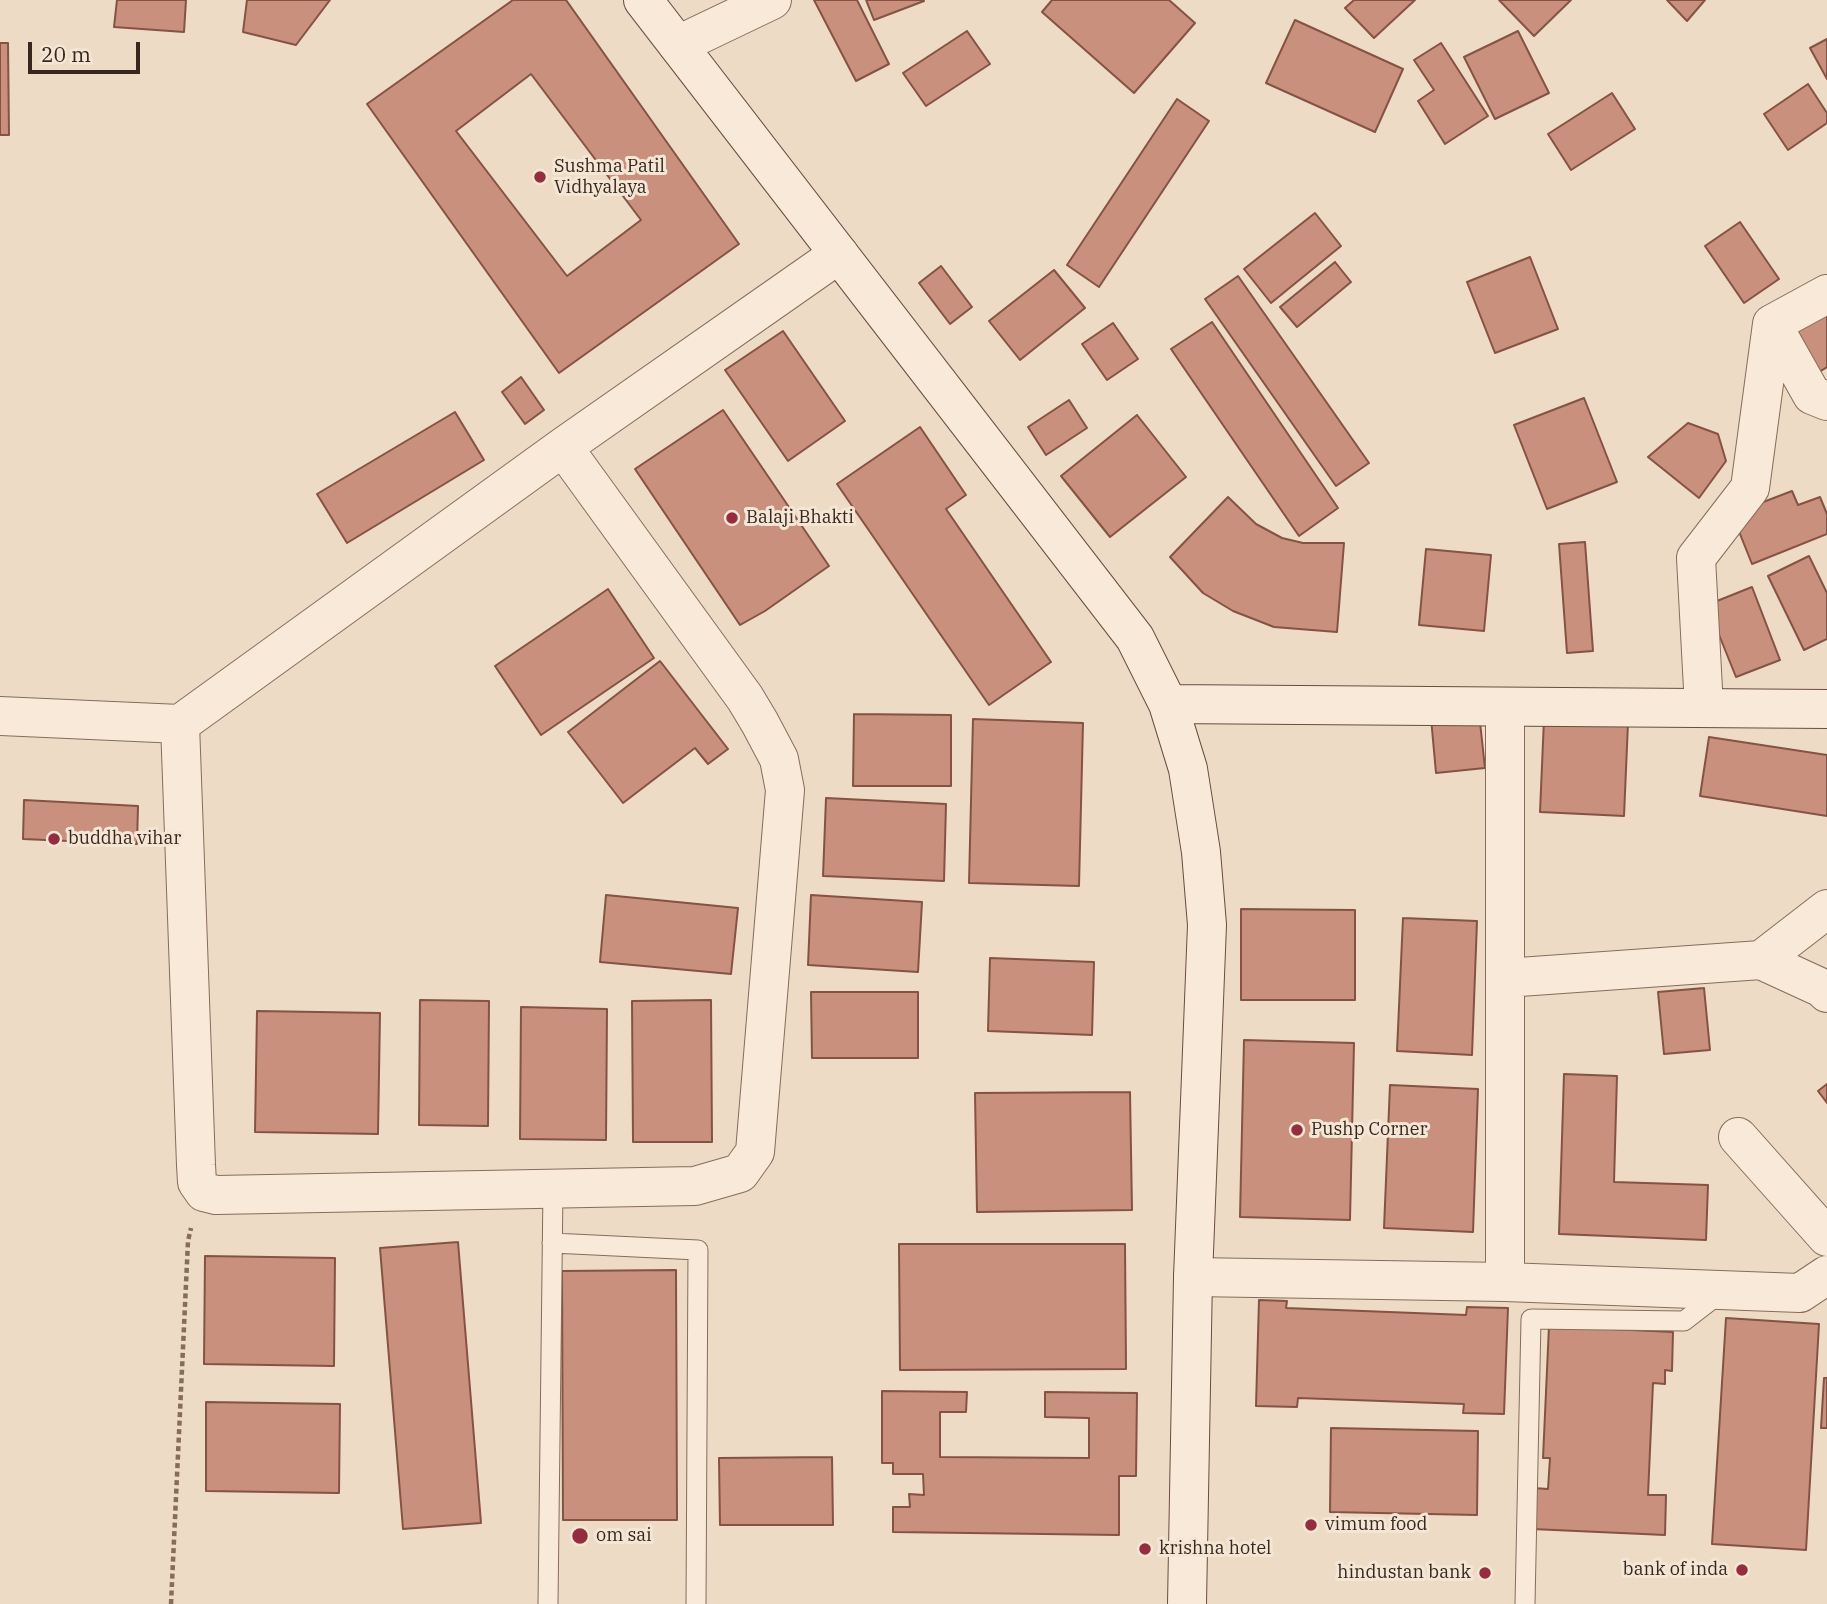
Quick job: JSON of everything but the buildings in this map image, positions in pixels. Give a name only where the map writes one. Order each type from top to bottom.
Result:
[{"type":"street","points":[[643,0],[1136,638],[1168,704],[1188,769],[1201,852],[1207,925],[1192,1277],[1187,1604]]},
{"type":"street","points":[[678,45],[772,0]]},
{"type":"street","points":[[0,716],[180,724],[563,447],[839,254]]},
{"type":"street","points":[[1772,324],[1827,294]]},
{"type":"street","points":[[1772,324],[1812,396],[1827,401]]},
{"type":"street","points":[[1704,708],[1696,558],[1750,488],[1772,324]]},
{"type":"street","points":[[180,724],[196,1174],[197,1182],[204,1192],[216,1195],[695,1185],[740,1173],[755,1152],[785,790],[779,759],[745,698],[563,447]]},
{"type":"street","points":[[1168,704],[1827,709]]},
{"type":"street","points":[[1504,1282],[1506,707]]},
{"type":"street","points":[[1761,960],[1827,909]]},
{"type":"street","points":[[1505,978],[1761,960],[1822,988],[1827,993]]},
{"type":"street","points":[[1738,1137],[1827,1237]]},
{"type":"street","points":[[1192,1277],[1504,1282],[1800,1293],[1827,1275]]},
{"type":"lane","points":[[548,1604],[553,1188]]},
{"type":"lane","points":[[552,1243],[698,1250],[696,1604]]},
{"type":"lane","points":[[1525,1604],[1531,1319],[1684,1321],[1723,1290]]},
{"type":"path","points":[[171,1604],[188,1241],[204,1192]]},
{"type":"place","name":"Sushma Patil Vidhyalaya","points":[[540,177]]},
{"type":"place","name":"Balaji Bhakti","points":[[732,518]]},
{"type":"place","name":"buddha vihar","points":[[54,839]]},
{"type":"place","name":"Pushp Corner","points":[[1297,1130]]},
{"type":"place","name":"vimum food","points":[[1311,1525]]},
{"type":"place","name":"om sai","points":[[580,1536]]},
{"type":"place","name":"krishna hotel","points":[[1145,1549]]},
{"type":"place","name":"bank of inda","points":[[1742,1570]]},
{"type":"place","name":"hindustan bank","points":[[1485,1573]]}]
